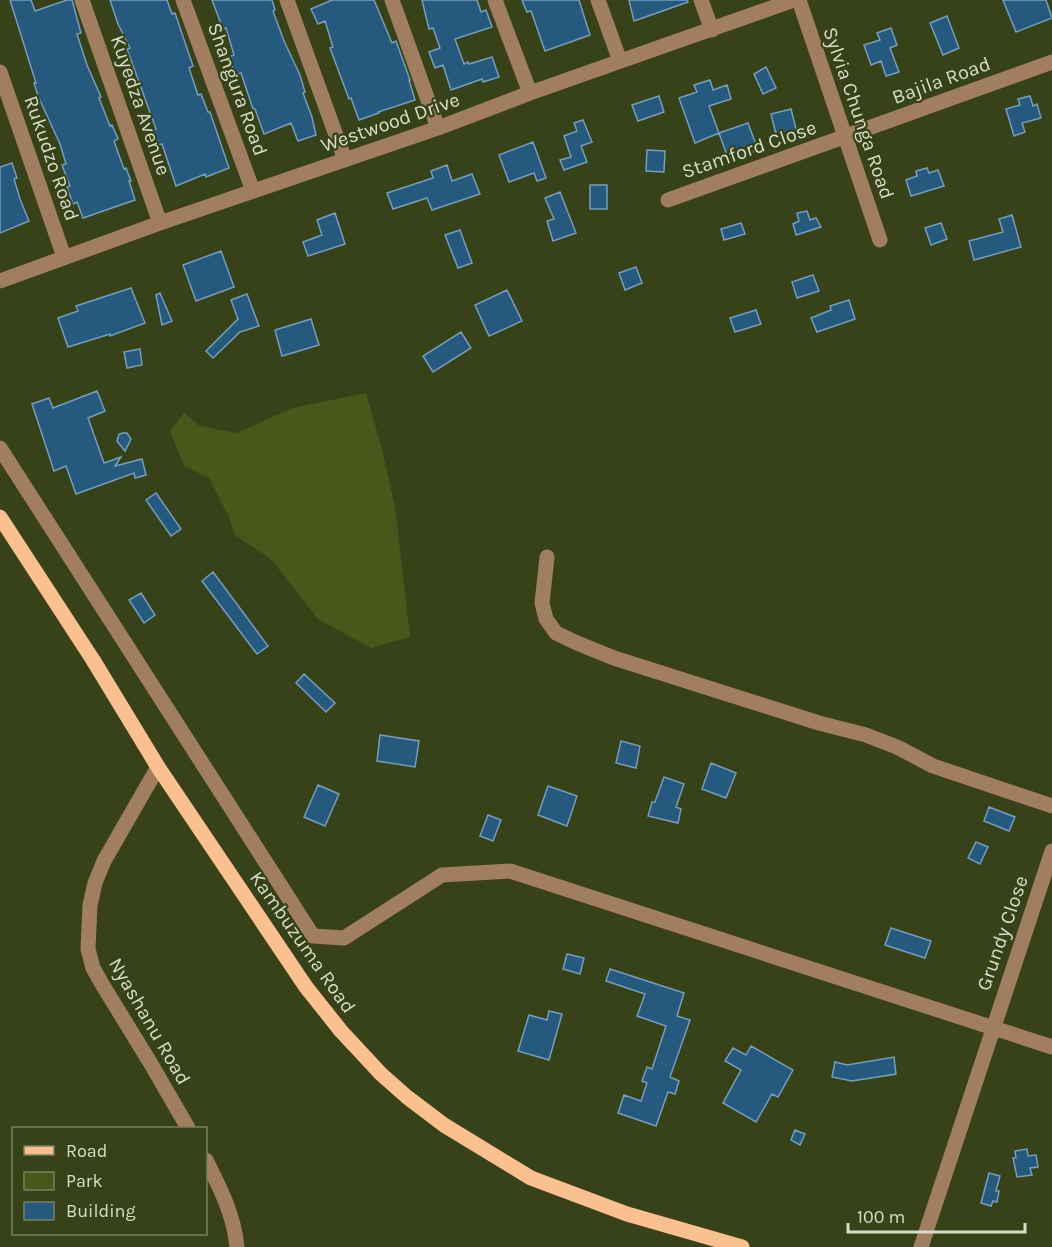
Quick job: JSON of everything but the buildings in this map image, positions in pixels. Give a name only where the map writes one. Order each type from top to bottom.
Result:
[{"type":"main road","name":"Kambuzuma Road","points":[[0,517],[93,660],[158,767],[322,1010],[381,1074],[444,1125],[531,1178],[627,1214],[742,1247]]},
{"type":"street","name":"Kuyedza Avenue","points":[[82,0],[160,223]]},
{"type":"street","name":"Shangura Road","points":[[183,0],[253,191]]},
{"type":"street","points":[[287,0],[345,160]]},
{"type":"street","points":[[392,0],[438,128]]},
{"type":"street","points":[[495,0],[530,93]]},
{"type":"street","points":[[598,0],[620,61]]},
{"type":"street","points":[[701,0],[712,30]]},
{"type":"street","name":"Westwood Drive","points":[[0,281],[160,223],[438,128],[530,93],[794,0]]},
{"type":"street","name":"Sylvia Chunga Road","points":[[799,0],[879,240]]},
{"type":"street","name":"Bajila Road","points":[[844,138],[1052,62]]},
{"type":"street","name":"Rukudzo Road","points":[[0,72],[64,257]]},
{"type":"street","name":"Stamford Close","points":[[668,200],[844,138]]},
{"type":"street","points":[[0,448],[313,936],[344,938],[441,875],[510,871],[1052,1047]]},
{"type":"street","points":[[547,557],[542,596],[546,619],[556,633],[615,658],[819,723],[866,735],[897,747],[933,766],[1052,806]]},
{"type":"street","name":"Nyashanu Road","points":[[158,767],[104,861],[95,883],[90,905],[88,949],[93,968],[187,1127]]},
{"type":"street","name":"Grundy Close","points":[[921,1247],[1052,851]]},
{"type":"street","points":[[207,1162],[228,1205],[236,1233],[237,1247]]},
{"type":"green space","points":[[366,393],[395,507],[410,637],[371,648],[318,619],[271,559],[235,535],[229,517],[209,478],[184,466],[170,431],[184,413],[200,426],[237,433],[292,408]]}]
